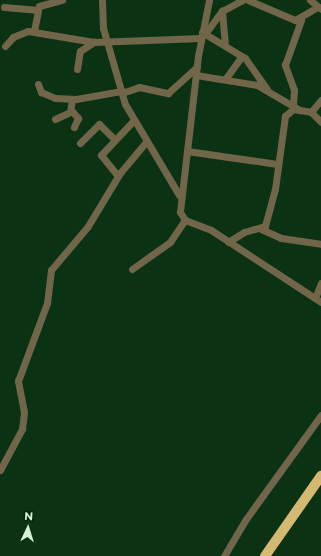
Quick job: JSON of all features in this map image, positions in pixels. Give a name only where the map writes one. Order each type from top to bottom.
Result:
[{"type":"highway","points":[[265,556],[321,476]]},
{"type":"street","points":[[4,7],[36,10],[62,0]]},
{"type":"street","points":[[102,0],[107,42],[122,92],[134,120],[146,142],[179,196]]},
{"type":"street","points":[[209,0],[197,67],[187,151],[179,196],[180,212],[185,220],[211,230],[318,300],[321,283]]},
{"type":"street","points":[[202,35],[222,11],[243,0]]},
{"type":"street","points":[[248,0],[301,20]]},
{"type":"street","points":[[293,104],[294,90],[285,65],[301,20],[319,9],[310,0]]},
{"type":"street","points":[[34,31],[36,10]]},
{"type":"street","points":[[222,11],[225,44]]},
{"type":"street","points":[[5,46],[22,32],[34,31],[94,42],[202,35],[225,44],[242,56],[267,89]]},
{"type":"street","points":[[77,69],[80,51],[94,42]]},
{"type":"street","points":[[226,78],[242,56]]},
{"type":"street","points":[[38,84],[44,95],[72,99],[122,92],[139,87],[168,93],[197,67]]},
{"type":"street","points":[[196,76],[226,78],[267,89],[293,104],[300,110]]},
{"type":"street","points":[[72,99],[71,110],[78,118],[74,127]]},
{"type":"street","points":[[311,112],[321,100]]},
{"type":"street","points":[[261,229],[269,215],[285,116],[293,109],[300,110],[311,112],[321,122]]},
{"type":"street","points":[[55,118],[71,110]]},
{"type":"street","points":[[118,176],[101,157],[114,139],[134,120]]},
{"type":"street","points":[[80,143],[99,124],[114,139]]},
{"type":"street","points":[[0,470],[22,429],[24,412],[18,381],[47,303],[51,270],[88,226],[118,176],[146,142]]},
{"type":"street","points":[[187,151],[278,164]]},
{"type":"street","points":[[132,268],[170,242],[185,220]]},
{"type":"street","points":[[228,242],[244,232],[261,229],[281,238],[321,244]]},
{"type":"street","points":[[224,556],[246,519],[321,415]]}]
